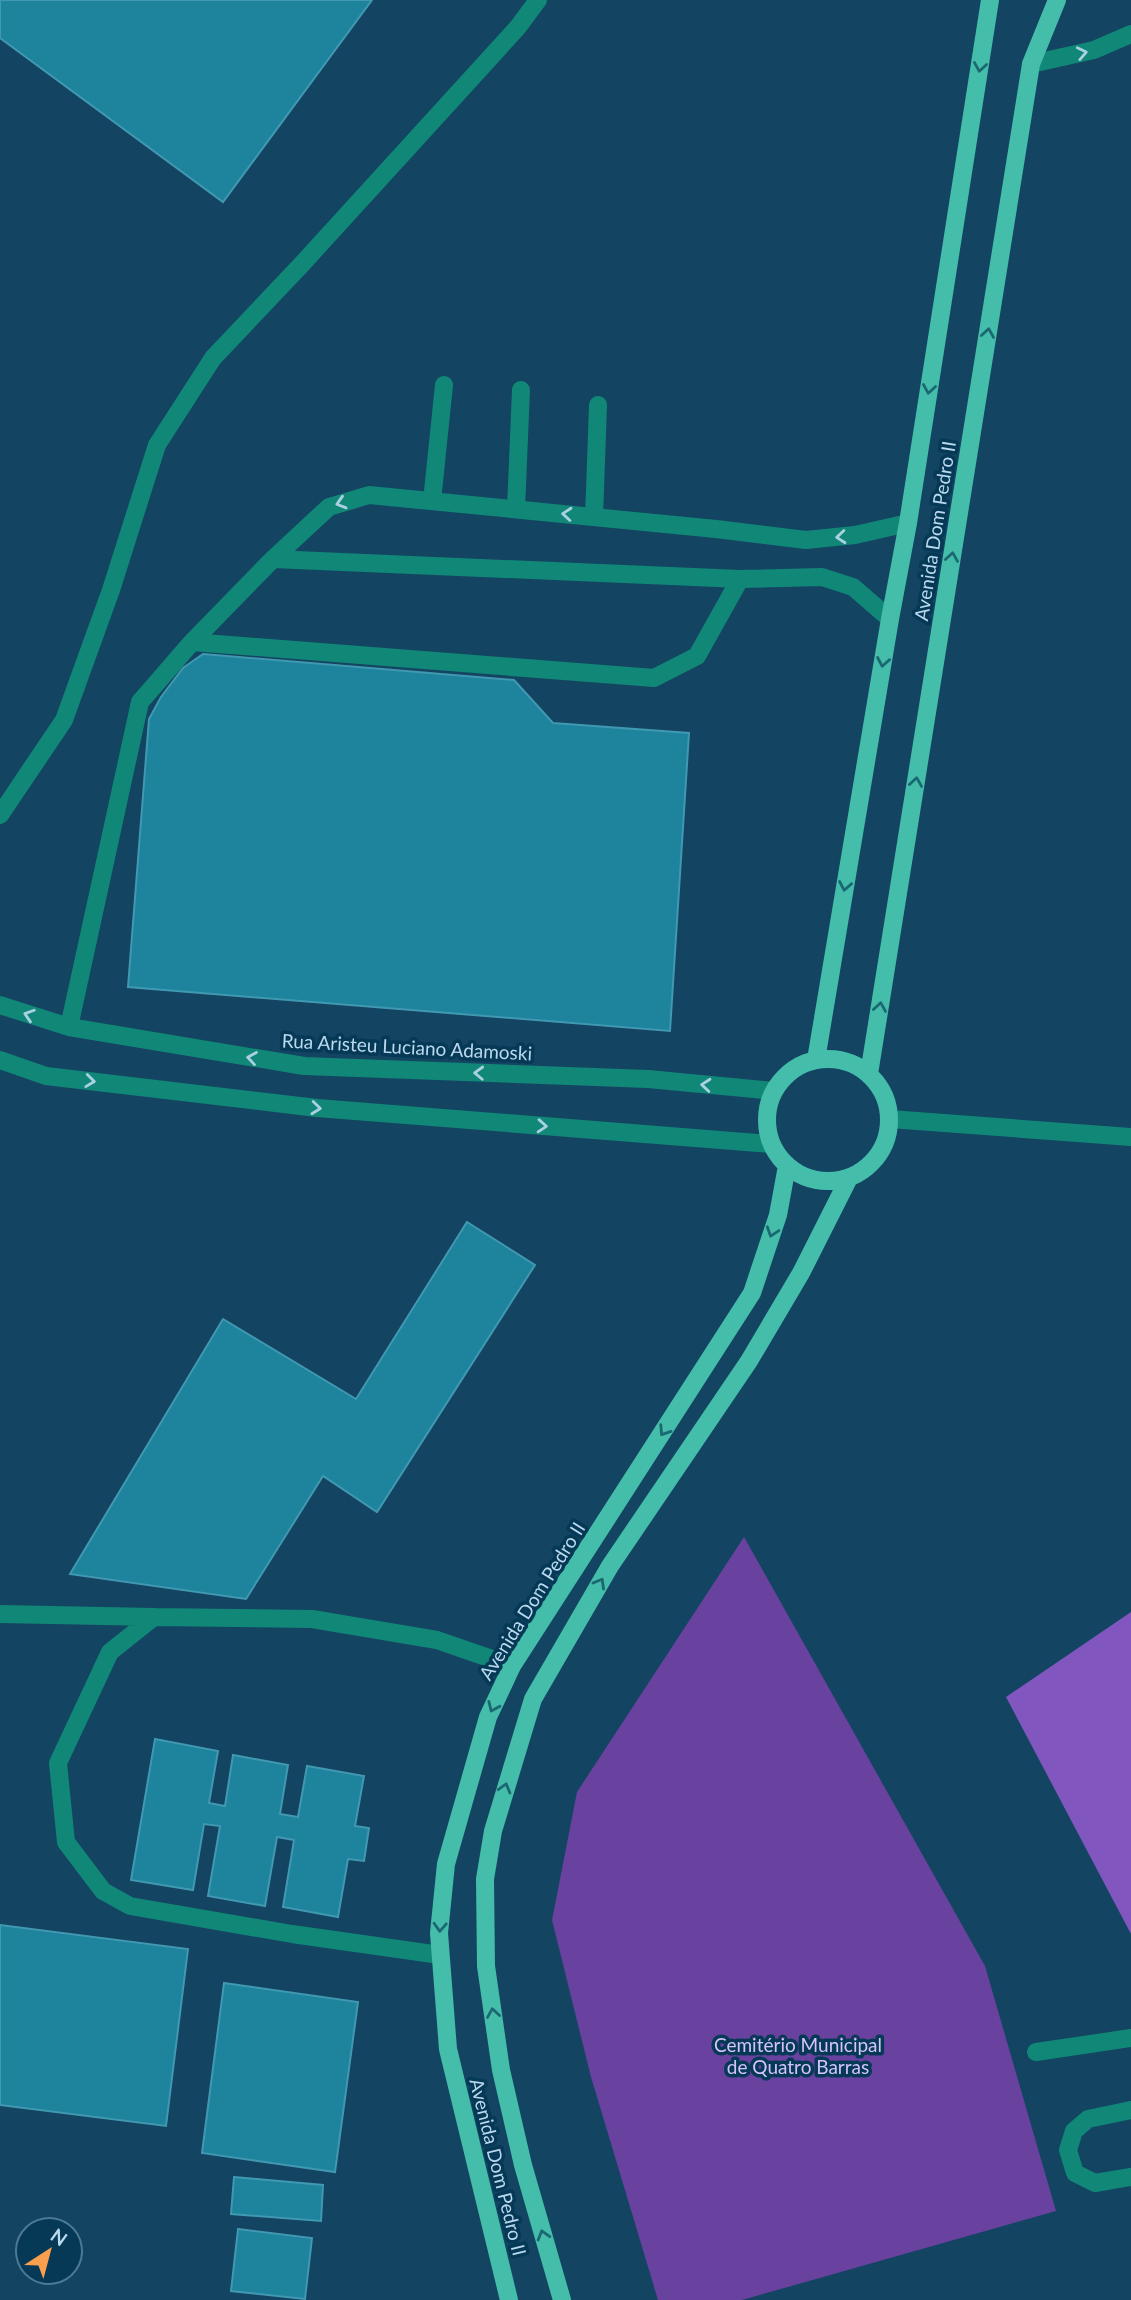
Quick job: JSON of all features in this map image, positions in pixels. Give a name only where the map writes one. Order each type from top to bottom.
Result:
[{"type":"main road","name":"Avenida Dom Pedro II","points":[[816,1060],[908,523],[990,0]]},
{"type":"main road","name":"Avenida Dom Pedro II","points":[[869,1074],[1031,64],[1057,0]]},
{"type":"main road","points":[[849,1178],[816,1180],[787,1166],[771,1143],[767,1117],[774,1091],[792,1071],[816,1060],[844,1061],[869,1074],[884,1094],[890,1119]]},
{"type":"main road","name":"Avenida Dom Pedro II","points":[[562,2300],[523,2165],[501,2070],[491,2005],[486,1966],[485,1879],[493,1831],[533,1699],[610,1566],[749,1362],[801,1273],[849,1178],[870,1166],[885,1144],[890,1119]]},
{"type":"main road","name":"Avenida Dom Pedro II","points":[[509,2300],[448,2049],[439,1933],[446,1864],[488,1717],[512,1666],[752,1293],[778,1215],[787,1166]]},
{"type":"street","points":[[0,815],[64,720],[111,590],[157,444],[213,358],[480,69],[538,0]]},
{"type":"street","points":[[1031,64],[1094,50],[1131,34]]},
{"type":"street","points":[[432,501],[444,385]]},
{"type":"street","points":[[516,509],[521,390]]},
{"type":"street","points":[[594,517],[598,405]]},
{"type":"street","points":[[69,1027],[140,702],[192,642],[273,559],[329,507],[369,495],[806,540],[855,536],[908,523]]},
{"type":"street","points":[[273,559],[740,579],[822,577],[853,587],[890,620]]},
{"type":"street","points":[[192,642],[654,678],[697,656],[740,579]]},
{"type":"street","name":"Rua Aristeu Luciano Adamoski","points":[[0,1005],[69,1027],[304,1066],[648,1079],[774,1091]]},
{"type":"street","points":[[0,1060],[46,1076],[317,1108],[771,1143]]},
{"type":"street","points":[[890,1119],[1131,1137]]},
{"type":"street","points":[[0,1614],[312,1619],[437,1640],[512,1666]]},
{"type":"street","points":[[154,1617],[110,1652],[58,1763],[66,1842],[103,1891],[130,1906],[292,1934],[440,1955]]},
{"type":"street","points":[[1036,2052],[1131,2038]]},
{"type":"street","points":[[1131,2109],[1088,2119],[1074,2131],[1068,2150],[1076,2173],[1095,2183],[1131,2177]]},
{"type":"green space","name":"Cemitério Municipal de Quatro Barras","points":[[744,1537],[985,1966],[1056,2211],[742,2300],[658,2300],[591,2077],[552,1920],[577,1792]]},
{"type":"shaded area","points":[[1131,1612],[1131,1934],[1006,1697]]},
{"type":"building","points":[[0,0],[372,0],[223,202],[0,38]]},
{"type":"building","points":[[203,654],[514,680],[553,723],[689,733],[670,1031],[128,987],[149,719],[161,697],[183,668]]},
{"type":"building","points":[[467,1222],[535,1265],[377,1512],[323,1476],[246,1599],[70,1574],[223,1319],[356,1399]]},
{"type":"building","points":[[155,1739],[218,1751],[209,1803],[225,1806],[233,1755],[288,1765],[280,1814],[298,1817],[307,1766],[364,1776],[355,1826],[369,1828],[364,1861],[348,1859],[338,1917],[283,1907],[294,1840],[277,1837],[265,1906],[208,1896],[220,1826],[204,1824],[193,1890],[131,1880]]},
{"type":"building","points":[[0,1925],[188,1949],[166,2126],[0,2105]]},
{"type":"building","points":[[224,1983],[358,2002],[335,2172],[202,2153]]},
{"type":"building","points":[[234,2177],[323,2185],[321,2221],[231,2214]]},
{"type":"building","points":[[238,2229],[312,2238],[305,2299],[231,2291]]}]
